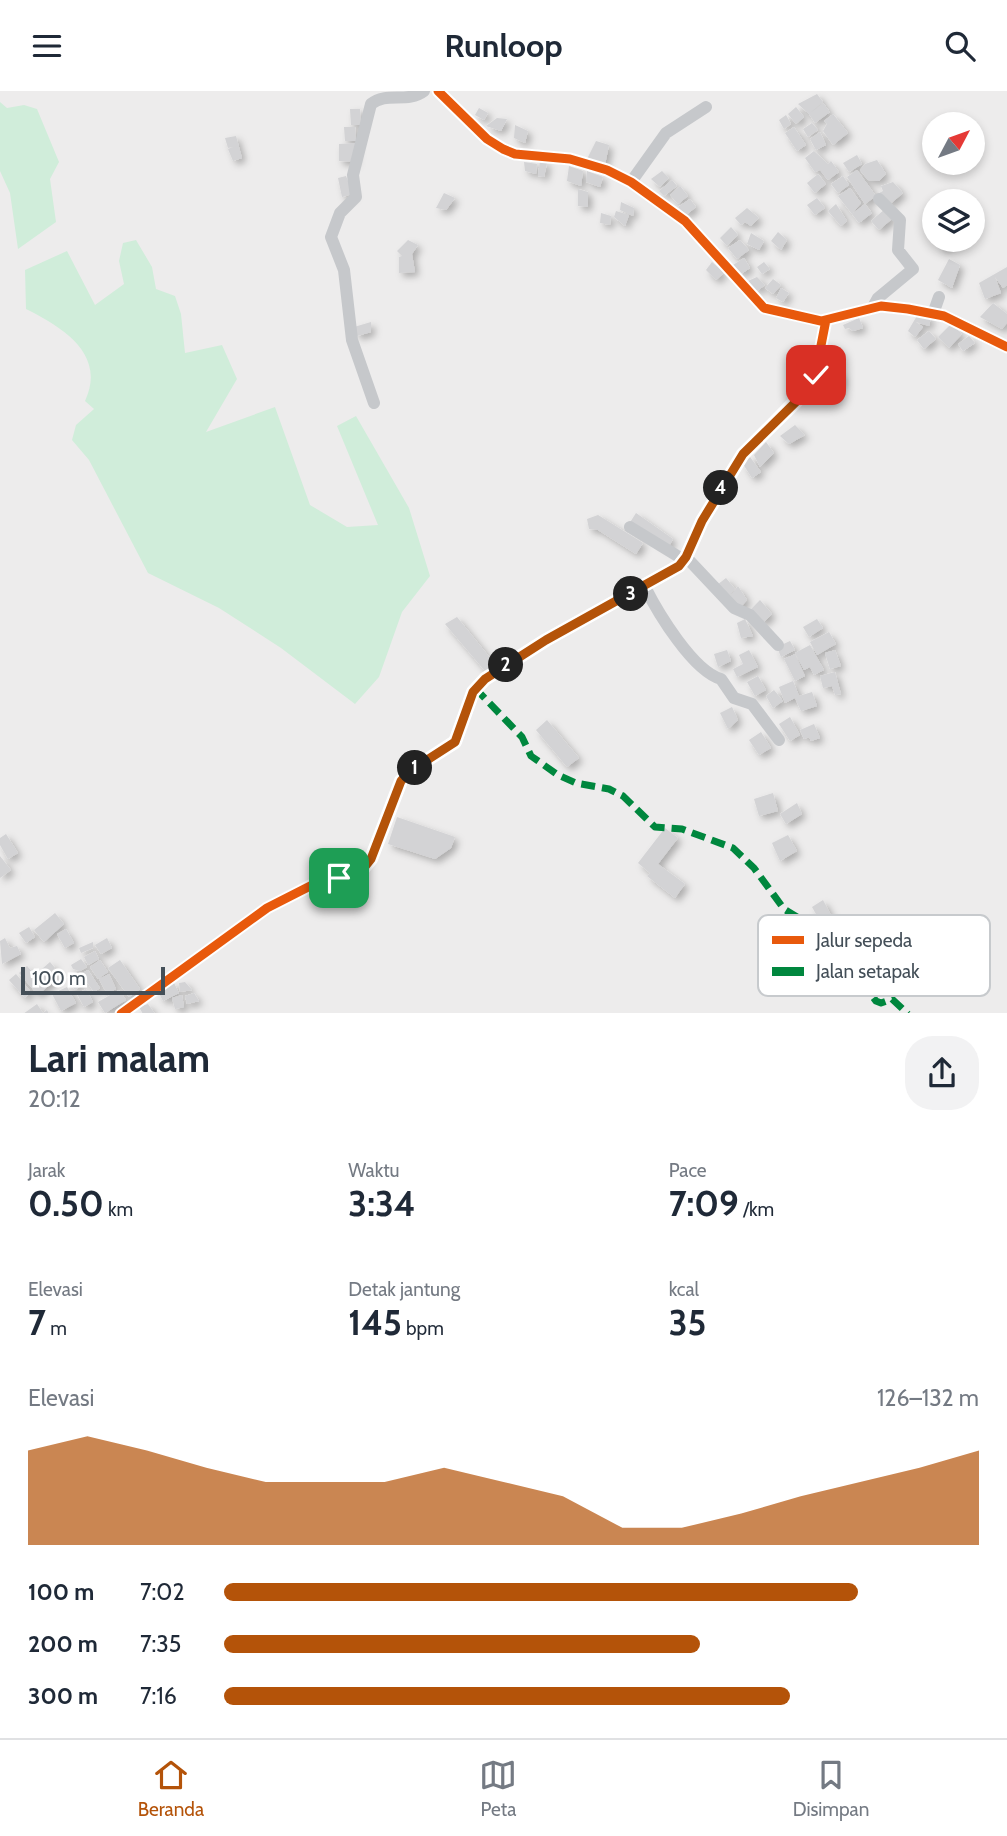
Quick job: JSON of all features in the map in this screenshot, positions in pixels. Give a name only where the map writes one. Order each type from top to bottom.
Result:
[{"type":"street","points":[[374,403],[352,340],[344,270],[332,242],[331,232],[342,208],[356,197],[353,176],[371,104],[387,96],[412,98],[424,91]]},
{"type":"street","points":[[438,91],[487,139],[503,149],[515,154],[570,159],[607,170],[631,182],[685,221],[757,304],[786,315],[826,320],[873,307],[933,314],[956,321],[1007,347]]},
{"type":"street","points":[[631,182],[662,138],[688,116],[706,107]]},
{"type":"street","points":[[873,307],[878,298],[913,269],[898,250],[900,221],[878,199]]},
{"type":"street","points":[[933,314],[939,297]]},
{"type":"street","points":[[121,1013],[267,908],[320,881],[355,879],[371,859],[401,781],[410,771],[455,742],[475,688],[546,640],[671,573],[685,559],[702,521],[743,454],[814,381],[826,320]]},
{"type":"street","points":[[630,527],[685,559],[734,608],[750,615],[778,645]]},
{"type":"street","points":[[645,587],[665,622],[686,648],[714,677],[721,679],[734,698],[752,704],[779,740]]},
{"type":"green space","points":[[0,102],[7,108],[24,105],[37,109],[59,162],[50,179],[56,222],[18,249],[10,193],[0,171]]},
{"type":"green space","points":[[136,240],[152,267],[156,289],[175,296],[181,314],[185,353],[222,345],[237,379],[206,432],[275,407],[310,505],[347,527],[378,525],[337,426],[356,416],[409,508],[430,576],[402,612],[379,677],[355,704],[281,648],[219,608],[148,573],[89,460],[72,440],[76,425],[94,409],[85,401],[90,384],[90,369],[77,344],[54,324],[26,309],[25,270],[67,251],[95,305],[124,284],[119,261],[123,243]]},
{"type":"building","points":[[817,94],[823,102],[809,114],[798,104]]},
{"type":"building","points":[[823,103],[830,112],[815,123],[809,114]]},
{"type":"building","points":[[796,107],[804,117],[796,124],[788,114]]},
{"type":"building","points":[[479,108],[488,113],[484,120],[475,115]]},
{"type":"building","points":[[350,109],[360,109],[361,125],[351,125]]},
{"type":"building","points":[[833,114],[848,133],[833,145],[823,131],[827,124],[824,121]]},
{"type":"building","points":[[786,115],[791,124],[784,129],[779,120]]},
{"type":"building","points":[[497,118],[507,119],[501,131],[486,126]]},
{"type":"building","points":[[812,123],[818,130],[808,137],[803,129]]},
{"type":"building","points":[[515,125],[528,131],[525,143],[514,138]]},
{"type":"building","points":[[344,127],[355,127],[356,141],[345,141]]},
{"type":"building","points":[[794,127],[806,145],[797,151],[785,133]]},
{"type":"building","points":[[820,132],[826,145],[816,150],[810,139]]},
{"type":"building","points":[[236,136],[242,158],[233,161],[228,149],[236,146],[228,148],[225,138]]},
{"type":"building","points":[[596,141],[609,145],[605,165],[587,159]]},
{"type":"building","points":[[355,143],[354,162],[339,161],[339,144]]},
{"type":"building","points":[[814,151],[828,164],[831,161],[839,172],[828,180],[820,170],[815,172],[805,158]]},
{"type":"building","points":[[857,155],[862,164],[849,172],[843,163]]},
{"type":"building","points":[[540,160],[547,163],[544,177],[538,176]]},
{"type":"building","points":[[877,160],[886,174],[879,181],[868,180],[860,170],[865,164]]},
{"type":"building","points":[[524,162],[537,164],[536,174],[525,171]]},
{"type":"building","points":[[569,166],[583,171],[581,186],[567,181]]},
{"type":"building","points":[[857,170],[876,196],[865,204],[847,177]]},
{"type":"building","points":[[587,171],[603,177],[600,187],[586,182]]},
{"type":"building","points":[[662,171],[669,178],[660,187],[651,179]]},
{"type":"building","points":[[818,174],[826,184],[815,193],[807,183]]},
{"type":"building","points":[[346,176],[353,194],[342,197],[338,178]]},
{"type":"building","points":[[843,176],[849,185],[838,193],[831,184]]},
{"type":"building","points":[[672,180],[677,186],[664,196],[659,191]]},
{"type":"building","points":[[893,182],[903,193],[889,205],[879,193],[883,191],[881,186]]},
{"type":"building","points":[[680,186],[688,196],[678,204],[670,195]]},
{"type":"building","points":[[850,188],[861,203],[852,214],[838,196]]},
{"type":"building","points":[[578,189],[588,192],[588,207],[578,206]]},
{"type":"building","points":[[444,193],[455,198],[446,210],[436,208]]},
{"type":"building","points":[[817,198],[825,208],[815,215],[807,205]]},
{"type":"building","points":[[690,199],[696,207],[686,215],[678,207]]},
{"type":"building","points":[[621,202],[634,208],[633,216],[620,210]]},
{"type":"building","points":[[836,204],[847,221],[841,226],[828,211]]},
{"type":"building","points":[[865,204],[872,213],[859,223],[852,214]]},
{"type":"building","points":[[747,208],[759,218],[751,226],[745,222],[741,225],[735,218]]},
{"type":"building","points":[[885,209],[893,218],[879,230],[871,221]]},
{"type":"building","points":[[616,211],[629,215],[625,226],[614,217]]},
{"type":"building","points":[[601,213],[611,216],[610,225],[600,223]]},
{"type":"building","points":[[731,227],[738,235],[727,246],[720,238]]},
{"type":"building","points":[[778,232],[787,240],[781,250],[771,241]]},
{"type":"building","points":[[751,233],[764,241],[759,250],[747,244]]},
{"type":"building","points":[[408,240],[418,245],[412,254],[415,272],[399,273],[399,257],[402,256],[397,251]]},
{"type":"building","points":[[740,240],[749,250],[737,259],[728,248]]},
{"type":"building","points":[[744,258],[750,268],[741,274],[733,265]]},
{"type":"building","points":[[949,259],[960,265],[952,288],[938,280]]},
{"type":"building","points":[[712,262],[724,273],[716,280],[706,270]]},
{"type":"building","points":[[764,262],[770,269],[762,274],[757,267]]},
{"type":"building","points":[[1007,267],[1007,285],[1003,288],[995,277],[1001,293],[985,299],[979,283]]},
{"type":"building","points":[[757,277],[765,285],[757,291],[748,281]]},
{"type":"building","points":[[773,279],[781,285],[773,294],[765,288]]},
{"type":"building","points":[[781,288],[789,293],[783,302],[776,298]]},
{"type":"building","points":[[993,303],[1007,314],[1007,323],[1002,329],[980,317]]},
{"type":"building","points":[[918,314],[931,317],[929,326],[916,322],[923,327],[915,337],[908,331]]},
{"type":"building","points":[[859,318],[863,328],[853,331],[845,329],[843,325]]},
{"type":"building","points":[[371,322],[371,332],[357,336],[354,327]]},
{"type":"building","points":[[951,324],[962,334],[949,348],[938,337]]},
{"type":"building","points":[[929,331],[936,339],[924,349],[917,340]]},
{"type":"building","points":[[969,336],[975,343],[963,351],[958,344]]},
{"type":"building","points":[[823,367],[840,372],[843,379],[839,387],[817,387]]},
{"type":"building","points":[[795,425],[805,435],[789,444],[780,436]]},
{"type":"building","points":[[766,442],[774,453],[760,467],[754,455]]},
{"type":"building","points":[[750,457],[761,472],[752,478],[743,464]]},
{"type":"building","points":[[636,513],[673,539],[668,548],[629,524]]},
{"type":"building","points":[[598,515],[643,543],[636,554],[598,530],[589,529],[587,519]]},
{"type":"building","points":[[726,578],[735,589],[729,596],[717,585]]},
{"type":"building","points":[[738,586],[747,600],[739,609],[729,598]]},
{"type":"building","points":[[760,600],[772,614],[763,623],[750,610]]},
{"type":"building","points":[[457,617],[495,664],[485,671],[445,624]]},
{"type":"building","points":[[745,619],[753,636],[741,638],[737,623]]},
{"type":"building","points":[[817,619],[823,628],[809,637],[803,627]]},
{"type":"building","points":[[829,632],[836,644],[817,655],[810,642]]},
{"type":"building","points":[[790,641],[795,650],[781,657],[777,647]]},
{"type":"building","points":[[810,645],[824,670],[814,675],[810,667],[804,670],[795,653]]},
{"type":"building","points":[[727,650],[731,661],[718,667],[714,654]]},
{"type":"building","points":[[749,650],[758,667],[737,677],[733,669],[743,664],[739,655]]},
{"type":"building","points":[[835,650],[841,666],[830,669],[825,653]]},
{"type":"building","points":[[795,654],[805,676],[795,681],[784,659]]},
{"type":"building","points":[[835,672],[841,694],[835,695],[832,686],[823,688],[820,676]]},
{"type":"building","points":[[758,676],[766,690],[755,696],[747,682]]},
{"type":"building","points":[[793,681],[799,696],[812,692],[817,706],[801,711],[795,698],[785,703],[779,687]]},
{"type":"building","points":[[774,690],[783,701],[773,708],[766,696]]},
{"type":"building","points":[[732,707],[738,720],[728,729],[720,713]]},
{"type":"building","points":[[790,717],[800,735],[790,741],[779,724]]},
{"type":"building","points":[[547,720],[579,758],[567,767],[536,730]]},
{"type":"building","points":[[814,724],[820,738],[811,741],[809,737],[804,739],[800,730]]},
{"type":"building","points":[[761,732],[771,748],[759,755],[749,740]]},
{"type":"building","points":[[773,793],[778,811],[759,816],[754,799]]},
{"type":"building","points":[[797,803],[802,814],[786,824],[780,814]]},
{"type":"building","points":[[397,817],[455,837],[451,848],[435,859],[388,844]]},
{"type":"building","points":[[665,828],[678,838],[658,864],[685,884],[675,898],[647,876],[650,873],[638,863]]},
{"type":"building","points":[[6,834],[18,853],[8,859],[0,845],[0,838]]},
{"type":"building","points":[[788,835],[797,851],[780,861],[772,843]]},
{"type":"building","points":[[0,856],[11,870],[0,878]]},
{"type":"building","points":[[823,900],[831,915],[816,915],[812,907]]},
{"type":"building","points":[[55,913],[64,924],[44,942],[34,930]]},
{"type":"building","points":[[29,927],[35,937],[26,943],[19,933]]},
{"type":"building","points":[[66,929],[74,943],[65,948],[57,934]]},
{"type":"building","points":[[5,938],[10,948],[17,946],[21,954],[2,964],[0,941]]},
{"type":"building","points":[[107,938],[112,948],[101,954],[95,945]]},
{"type":"building","points":[[93,942],[93,948],[81,953],[79,948]]},
{"type":"building","points":[[95,951],[99,959],[88,965],[84,957]]},
{"type":"building","points":[[81,959],[87,967],[80,971],[73,969],[71,965]]},
{"type":"building","points":[[100,960],[108,972],[98,979],[90,967]]},
{"type":"building","points":[[120,960],[140,989],[129,997],[108,968]]},
{"type":"building","points":[[50,962],[55,968],[50,973],[56,979],[38,995],[19,973],[27,966],[35,975]]},
{"type":"building","points":[[88,970],[100,988],[94,992],[81,974]]},
{"type":"building","points":[[16,974],[31,992],[25,998],[9,980]]},
{"type":"building","points":[[109,974],[116,989],[107,994],[99,979]]},
{"type":"building","points":[[75,975],[82,985],[75,990],[68,980]]},
{"type":"building","points":[[185,982],[192,990],[180,992],[179,983]]},
{"type":"building","points":[[174,983],[179,993],[163,1001],[158,991]]},
{"type":"building","points":[[67,987],[76,1003],[61,1011],[52,994]]},
{"type":"building","points":[[86,989],[93,1002],[84,1007],[77,994]]},
{"type":"building","points":[[119,990],[126,1000],[105,1013],[98,1002]]},
{"type":"building","points":[[194,993],[199,1001],[187,1004],[185,996]]},
{"type":"building","points":[[182,995],[184,1007],[175,1009],[172,998]]},
{"type":"building","points":[[37,1004],[43,1013],[24,1013]]},
{"type":"building","points":[[148,1004],[154,1013],[142,1013],[139,1007]]},
{"type":"marked path","points":[[475,688],[522,737],[531,756],[558,775],[576,783],[609,789],[623,796],[655,827],[682,829],[733,848],[754,868],[784,909],[794,915]]},
{"type":"marked path","points":[[872,996],[881,1003],[892,999],[907,1013]]},
{"type":"cycle path","points":[[438,91],[487,139],[503,149],[515,154],[570,159],[607,170],[631,182],[685,221],[764,308],[821,321],[881,306],[908,309],[944,316],[1007,347]]},
{"type":"cycle path","points":[[122,1013],[267,908],[320,881],[355,878],[371,859],[401,781],[410,771],[455,742],[473,692],[485,679],[546,640],[679,566],[686,557],[702,521],[743,454],[814,381],[826,320]]},
{"type":"route","points":[[339,878],[355,879],[371,859],[391,801],[401,781],[421,763],[455,742],[475,688],[522,654],[671,573],[679,566],[686,557],[702,521],[743,454],[809,389],[816,375]]}]
